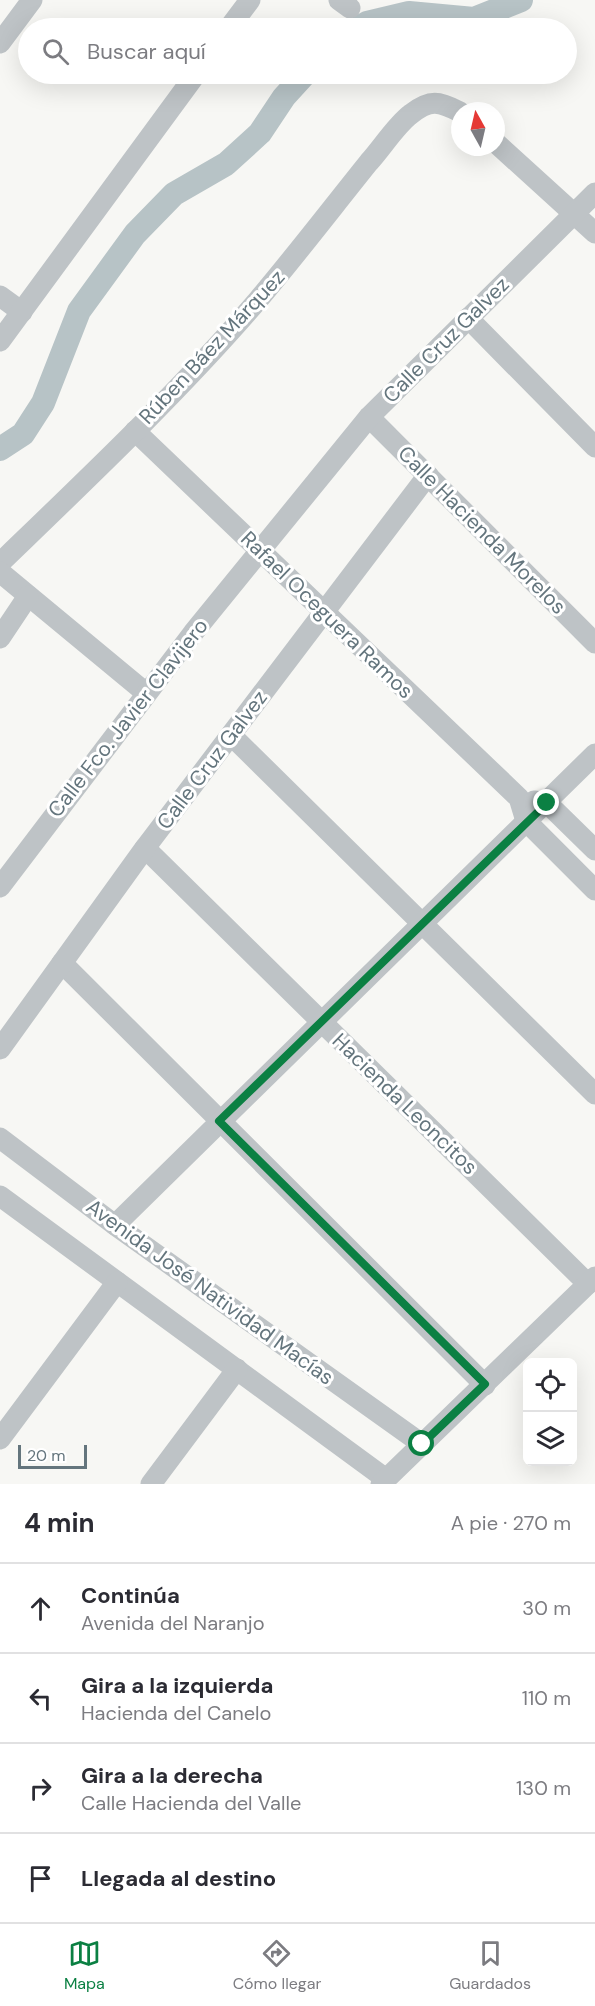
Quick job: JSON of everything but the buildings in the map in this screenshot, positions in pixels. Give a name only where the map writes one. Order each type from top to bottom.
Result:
[{"type":"street","points":[[19,18],[32,0]]},
{"type":"street","points":[[236,18],[250,0]]},
{"type":"street","points":[[0,43],[18,19]]},
{"type":"street","points":[[0,341],[189,84]]},
{"type":"street","name":"Rúben Báez Márquez","points":[[0,563],[135,431],[249,310],[408,116],[422,106],[435,102],[451,108]]},
{"type":"street","points":[[505,151],[595,233]]},
{"type":"street","name":"Calle Cruz Galvez","points":[[260,551],[369,417],[595,193]]},
{"type":"street","points":[[0,296],[22,312]]},
{"type":"street","points":[[468,318],[595,447]]},
{"type":"street","name":"Calle Hacienda Morelos","points":[[369,417],[595,643]]},
{"type":"street","name":"Rafael Oceguera Ramos","points":[[135,431],[519,798],[526,821],[595,890]]},
{"type":"street","name":"Calle Cruz Galvez","points":[[0,1049],[145,848],[428,475]]},
{"type":"street","name":"Calle Fco. Javier Clavijero","points":[[0,887],[146,693],[260,551]]},
{"type":"street","points":[[0,572],[146,693]]},
{"type":"street","points":[[0,638],[28,596]]},
{"type":"street","points":[[231,735],[595,1094]]},
{"type":"street","points":[[115,1225],[595,754]]},
{"type":"street","points":[[519,798],[547,803],[595,850]]},
{"type":"street","name":"Hacienda Leoncitos","points":[[145,848],[322,1023],[592,1281]]},
{"type":"street","points":[[62,963],[485,1384]]},
{"type":"street","name":"Avenida José Natividad Macías","points":[[0,1138],[115,1225],[422,1444]]},
{"type":"street","points":[[0,1196],[237,1369],[383,1482],[592,1281]]},
{"type":"street","points":[[0,1439],[117,1282]]},
{"type":"street","points":[[150,1484],[237,1369]]},
{"type":"waterway","points":[[476,18],[521,0]]},
{"type":"waterway","points":[[388,18],[409,13],[463,18]]},
{"type":"waterway","points":[[0,449],[23,434],[43,403],[79,311],[135,234],[174,194],[226,164],[260,133],[284,97],[296,84]]},
{"type":"route","points":[[422,1444],[485,1384],[219,1121],[547,803]]}]
